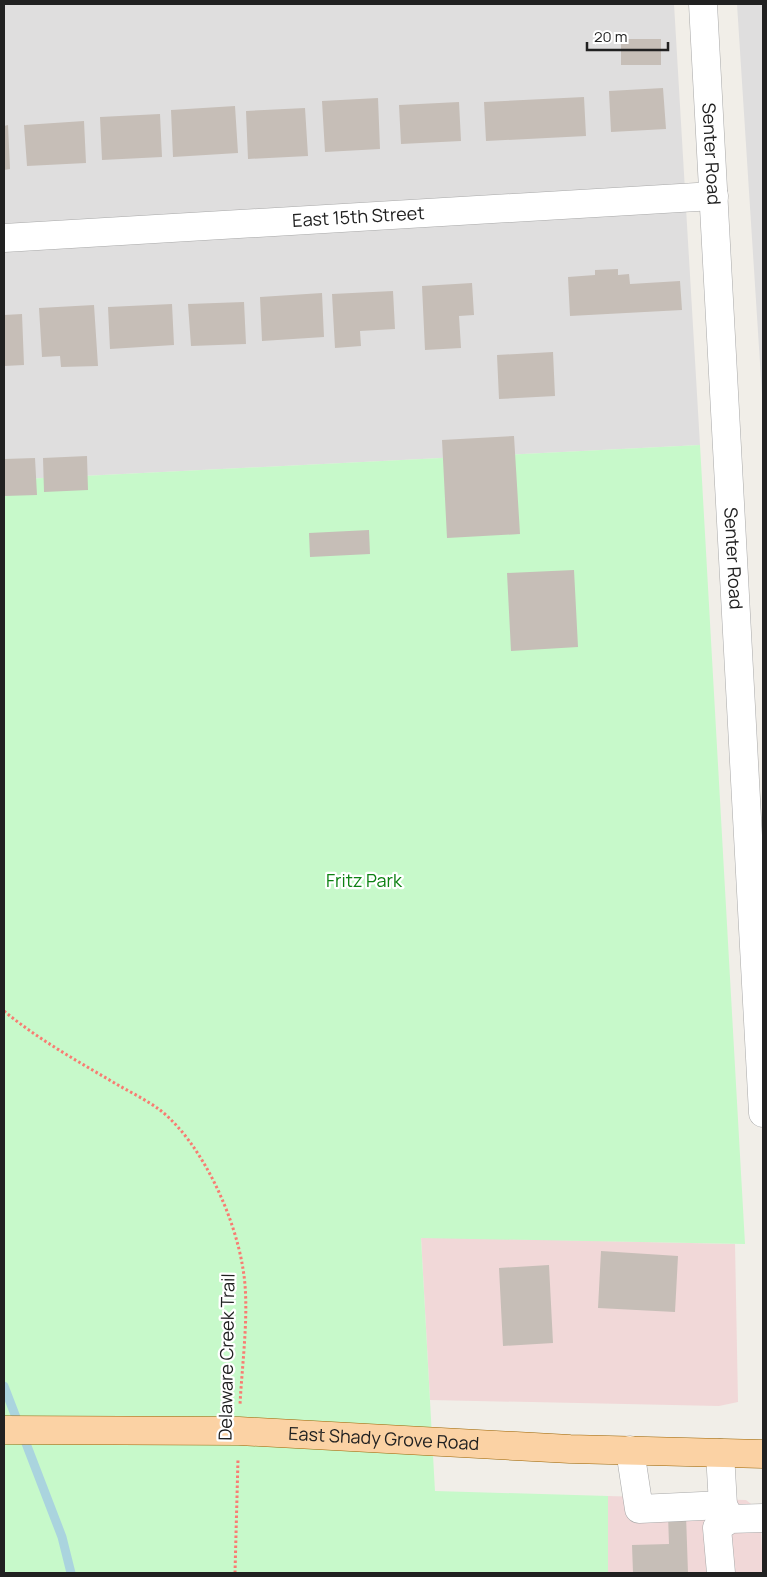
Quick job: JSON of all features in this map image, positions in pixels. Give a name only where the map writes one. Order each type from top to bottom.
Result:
[{"type":"main road","name":"East Shady Grove Road","points":[[4,1430],[239,1431],[630,1450],[763,1454]]},
{"type":"street","name":"Senter Road","points":[[703,4],[755,811],[763,1113]]},
{"type":"street","name":"East 15th Street","points":[[4,238],[714,196]]},
{"type":"street","points":[[630,1450],[639,1509],[727,1512],[763,1518]]},
{"type":"street","points":[[720,1453],[727,1512],[717,1528],[721,1573]]},
{"type":"path","name":"Delaware Creek Trail","points":[[4,1011],[46,1042],[160,1110],[179,1127],[199,1155],[219,1194],[236,1239],[244,1269],[245,1297],[234,1573]]},
{"type":"shaded area","points":[[4,4],[674,4],[700,445],[4,480]]},
{"type":"shaded area","points":[[737,4],[763,4],[763,410]]},
{"type":"shaded area","points":[[421,1237],[735,1244],[738,1402],[719,1406],[430,1400]]},
{"type":"shaded area","points":[[608,1496],[746,1500],[760,1511],[763,1573],[608,1573]]},
{"type":"green space","name":"Fritz Park","points":[[700,445],[745,1244],[421,1238],[435,1491],[608,1496],[608,1573],[4,1573],[4,480]]},
{"type":"building","points":[[621,39],[661,39],[661,65],[621,65]]},
{"type":"building","points":[[663,88],[666,129],[611,132],[609,91]]},
{"type":"building","points":[[584,97],[586,136],[486,141],[484,102]]},
{"type":"building","points":[[378,98],[380,149],[325,152],[322,101]]},
{"type":"building","points":[[459,102],[461,141],[401,144],[399,105]]},
{"type":"building","points":[[235,106],[238,153],[173,157],[171,110]]},
{"type":"building","points":[[305,108],[308,156],[248,159],[246,111]]},
{"type":"building","points":[[160,114],[162,157],[102,160],[100,117]]},
{"type":"building","points":[[84,121],[86,163],[27,166],[24,125]]},
{"type":"building","points":[[8,125],[10,169],[4,170],[4,126]]},
{"type":"building","points":[[618,269],[618,275],[629,274],[630,284],[680,281],[682,310],[570,316],[568,277],[595,275],[595,270]]},
{"type":"building","points":[[472,283],[474,315],[459,316],[461,348],[425,350],[422,286]]},
{"type":"building","points":[[393,291],[395,329],[360,331],[361,346],[335,348],[332,294]]},
{"type":"building","points":[[322,293],[324,337],[262,341],[260,297]]},
{"type":"building","points":[[244,302],[246,344],[191,346],[188,304]]},
{"type":"building","points":[[172,304],[174,345],[110,349],[108,307]]},
{"type":"building","points":[[94,305],[98,366],[61,367],[60,356],[42,357],[39,308]]},
{"type":"building","points":[[22,314],[24,365],[4,366],[4,315]]},
{"type":"building","points":[[553,352],[555,396],[499,399],[497,355]]},
{"type":"building","points":[[514,436],[520,534],[447,538],[442,440]]},
{"type":"building","points":[[87,456],[88,490],[44,492],[43,458]]},
{"type":"building","points":[[35,458],[37,495],[4,496],[4,459]]},
{"type":"building","points":[[369,530],[370,554],[310,557],[309,533]]},
{"type":"building","points":[[574,570],[578,647],[511,651],[507,573]]},
{"type":"building","points":[[601,1251],[678,1256],[675,1312],[598,1308]]},
{"type":"building","points":[[549,1265],[553,1343],[503,1346],[499,1268]]},
{"type":"building","points":[[668,1515],[686,1515],[688,1573],[633,1573],[632,1545],[669,1544]]},
{"type":"waterway","points":[[4,1386],[62,1537],[71,1573]]}]
